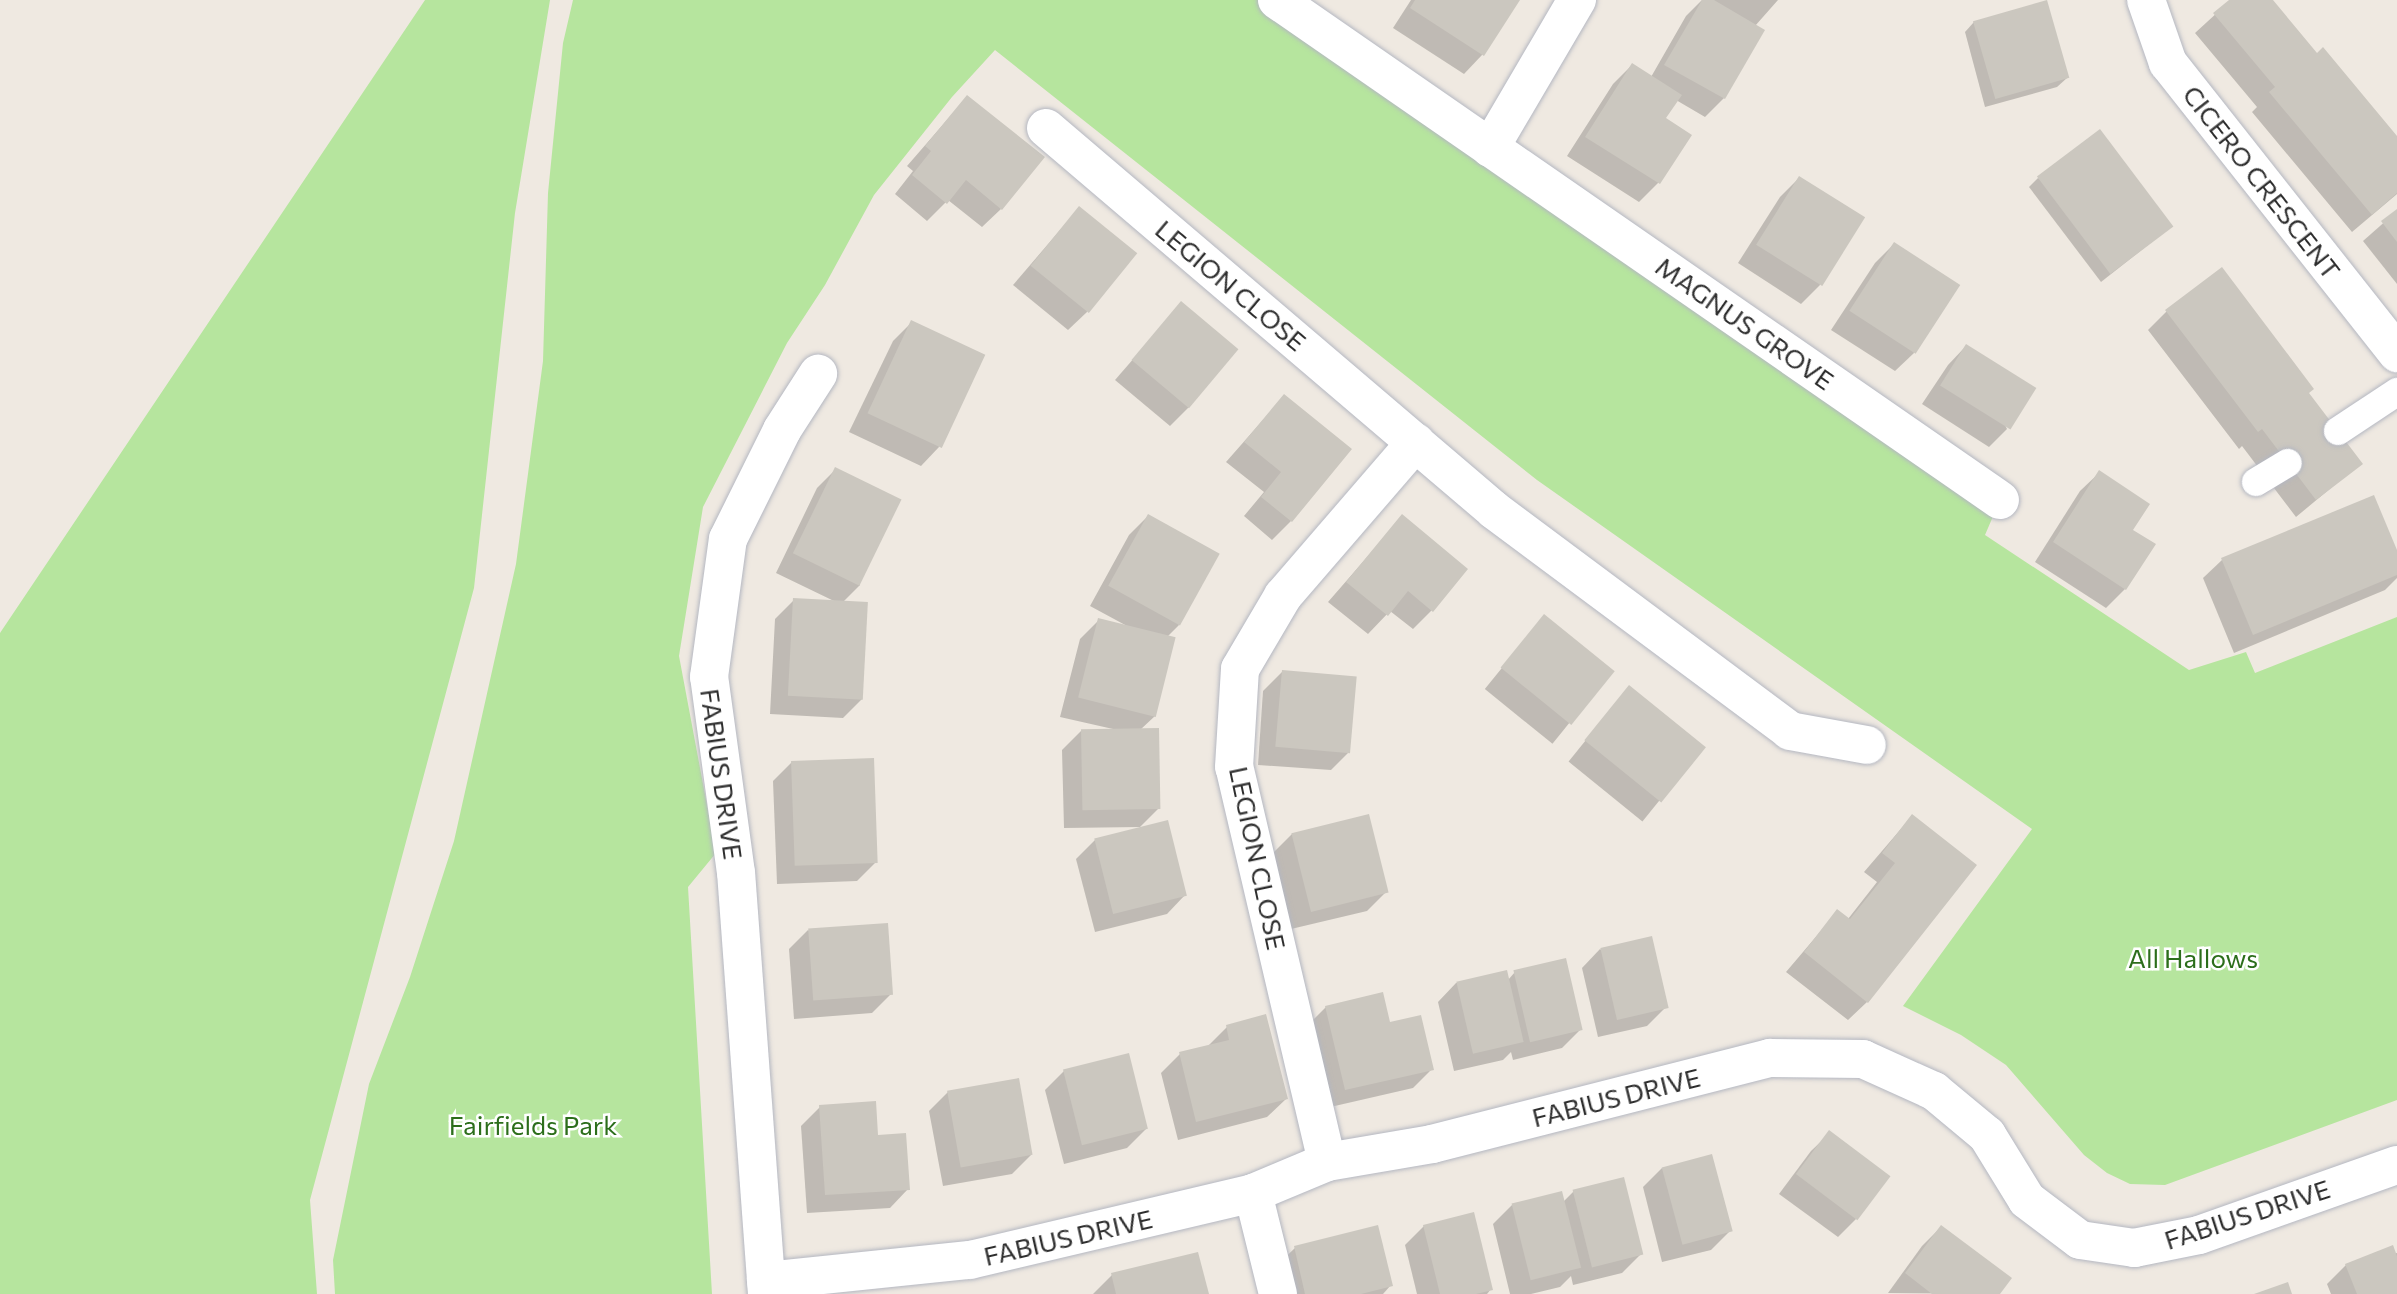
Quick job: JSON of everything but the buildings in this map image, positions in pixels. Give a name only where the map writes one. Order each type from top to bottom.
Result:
[{"type":"street","name":"MAGNUS GROVE","points":[[1277,0],[2000,500]]},
{"type":"street","points":[[1490,148],[1577,0]]},
{"type":"street","name":"CICERO CRESCENT","points":[[2146,0],[2168,63],[2397,353]]},
{"type":"street","name":"LEGION CLOSE","points":[[1046,128],[1494,510],[1790,731],[1867,745]]},
{"type":"street","name":"FABIUS DRIVE","points":[[818,374],[782,430],[728,539],[709,677],[736,873],[766,1287],[970,1260],[1253,1194],[1327,1162],[1432,1144],[1770,1058],[1863,1059],[1934,1091],[1987,1135],[2027,1200],[2080,1240],[2134,1248],[2199,1235],[2397,1165]]},
{"type":"street","name":"LEGION CLOSE","points":[[1327,1162],[1234,767],[1240,669],[1283,596],[1416,442]]},
{"type":"street","points":[[1253,1194],[1278,1294]]},
{"type":"lane","points":[[2338,430],[2397,392]]},
{"type":"lane","points":[[2256,482],[2288,463]]},
{"type":"green space","points":[[425,0],[550,0],[515,213],[474,588],[310,1200],[317,1294],[0,1294],[0,633]]},
{"type":"green space","name":"Fairfields Park","points":[[573,0],[1277,0],[2000,500],[1985,535],[2189,670],[2246,652],[2255,673],[2397,617],[2397,1100],[2165,1185],[2130,1184],[2107,1173],[2084,1155],[2006,1065],[1961,1035],[1903,1006],[2032,829],[1537,480],[995,50],[952,97],[874,195],[825,285],[787,343],[703,507],[679,656],[716,853],[688,887],[712,1294],[335,1294],[333,1260],[369,1084],[410,977],[454,841],[516,564],[543,361],[548,193],[563,43]]},
{"type":"park label","name":"All Hallows","points":[[2193,958]]}]
